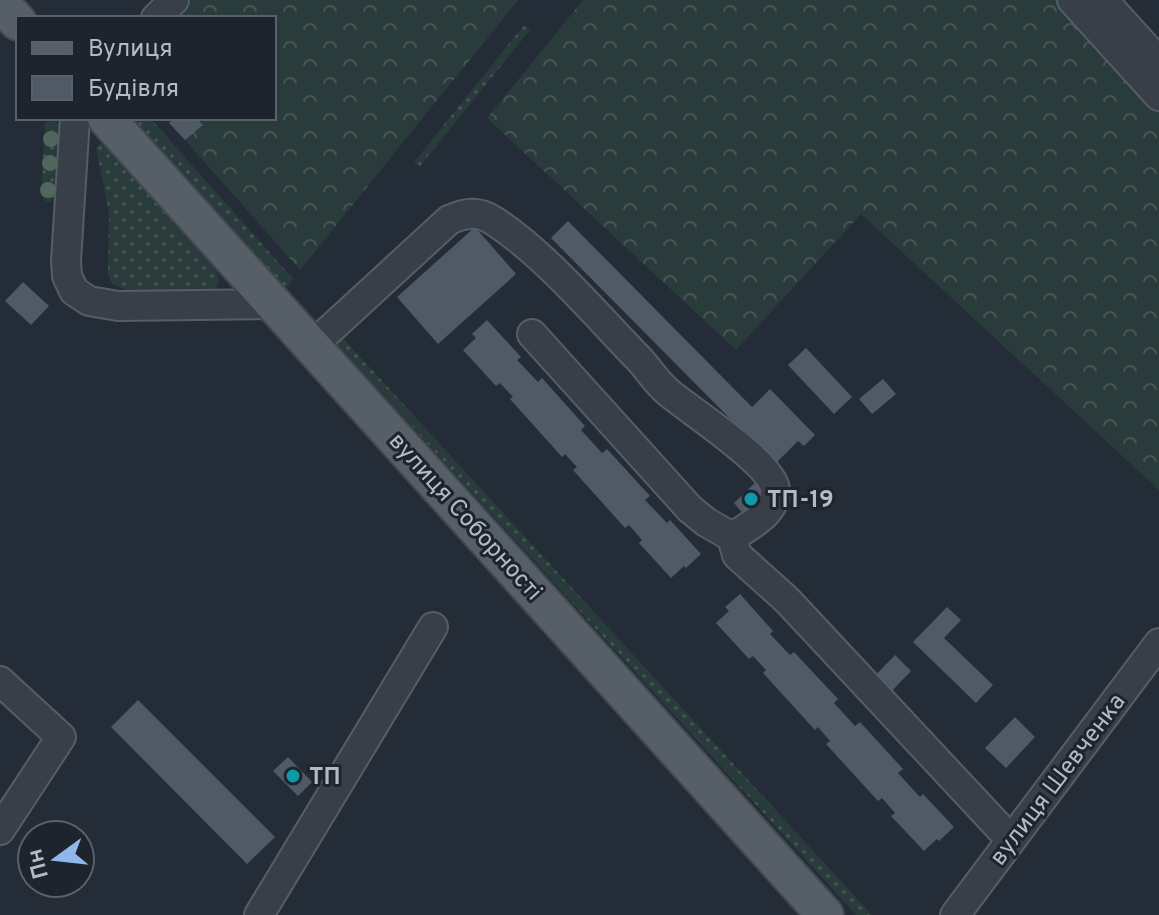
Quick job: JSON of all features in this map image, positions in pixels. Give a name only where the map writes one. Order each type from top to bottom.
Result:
[{"type":"main road","points":[[0,2],[16,20]]},
{"type":"main road","name":"вулиця Соборності","points":[[108,120],[825,915]]},
{"type":"street","points":[[158,16],[174,0]]},
{"type":"street","points":[[1072,0],[1159,96]]},
{"type":"street","points":[[1103,0],[1159,62]]},
{"type":"street","points":[[75,120],[66,261],[67,276],[74,291],[89,301],[118,306],[274,304]]},
{"type":"street","points":[[312,346],[449,220],[463,213],[479,213],[494,221],[541,260],[666,390],[738,445],[772,481],[775,491],[773,503],[759,520],[732,537]]},
{"type":"street","points":[[532,334],[690,509],[732,537],[737,555],[787,600],[1011,840]]},
{"type":"street","points":[[259,915],[433,627]]},
{"type":"street","name":"вулиця Шевченка","points":[[955,915],[1159,643]]},
{"type":"street","points":[[0,681],[61,737],[0,830]]},
{"type":"green space","points":[[191,0],[518,0],[300,270],[185,140],[202,125],[198,120],[276,120],[276,16],[175,16]]},
{"type":"green space","points":[[583,0],[1058,0],[1159,111],[1159,490],[861,214],[736,350],[487,118]]},
{"type":"green space","points":[[524,25],[530,30],[420,166],[414,162]]},
{"type":"green space","points":[[54,120],[59,125],[55,196],[47,202],[41,195],[45,125]]},
{"type":"green space","points":[[133,120],[152,120],[293,279],[286,288]]},
{"type":"green space","points":[[99,144],[106,146],[216,270],[219,282],[215,290],[206,293],[126,290],[112,284],[108,274],[109,212],[96,148]]},
{"type":"green space","points":[[339,334],[872,915],[856,915],[335,342]]},
{"type":"building","points":[[172,120],[198,120],[203,125],[185,140],[169,123]]},
{"type":"building","points":[[568,221],[752,407],[770,389],[815,435],[804,446],[798,441],[775,464],[551,238]]},
{"type":"building","points":[[475,227],[516,274],[438,344],[397,297]]},
{"type":"building","points":[[23,282],[49,306],[31,325],[5,301]]},
{"type":"building","points":[[487,320],[521,357],[517,360],[538,382],[542,378],[585,426],[581,430],[602,453],[607,449],[650,496],[645,500],[667,523],[670,520],[701,554],[686,568],[684,566],[671,578],[639,543],[642,540],[629,525],[625,528],[573,470],[577,467],[565,454],[562,457],[510,399],[513,397],[500,383],[496,386],[463,350],[476,338],[472,334]]},
{"type":"building","points":[[806,348],[852,397],[834,414],[788,365]]},
{"type":"building","points":[[883,379],[896,394],[872,414],[859,399]]},
{"type":"building","name":"ТП-19","points":[[757,481],[769,495],[745,516],[734,503]]},
{"type":"building","points":[[740,594],[773,631],[770,634],[790,655],[794,652],[838,699],[834,703],[855,726],[860,722],[903,769],[898,773],[954,827],[939,841],[937,839],[924,851],[891,816],[895,813],[882,798],[878,801],[826,744],[830,741],[818,727],[815,730],[763,673],[766,670],[753,656],[749,659],[716,623],[729,611],[725,607]]},
{"type":"building","points":[[947,607],[961,620],[944,638],[993,685],[976,703],[913,642]]},
{"type":"building","points":[[895,655],[911,671],[887,696],[871,680]]},
{"type":"building","points":[[138,700],[275,837],[247,864],[111,727]]},
{"type":"building","points":[[1015,717],[1035,737],[1006,768],[985,748]]},
{"type":"building","name":"ТП","points":[[288,757],[312,782],[298,796],[273,771]]},
{"type":"place","name":"ТП-19","points":[[751,499]]},
{"type":"place","name":"ТП","points":[[293,776]]}]
